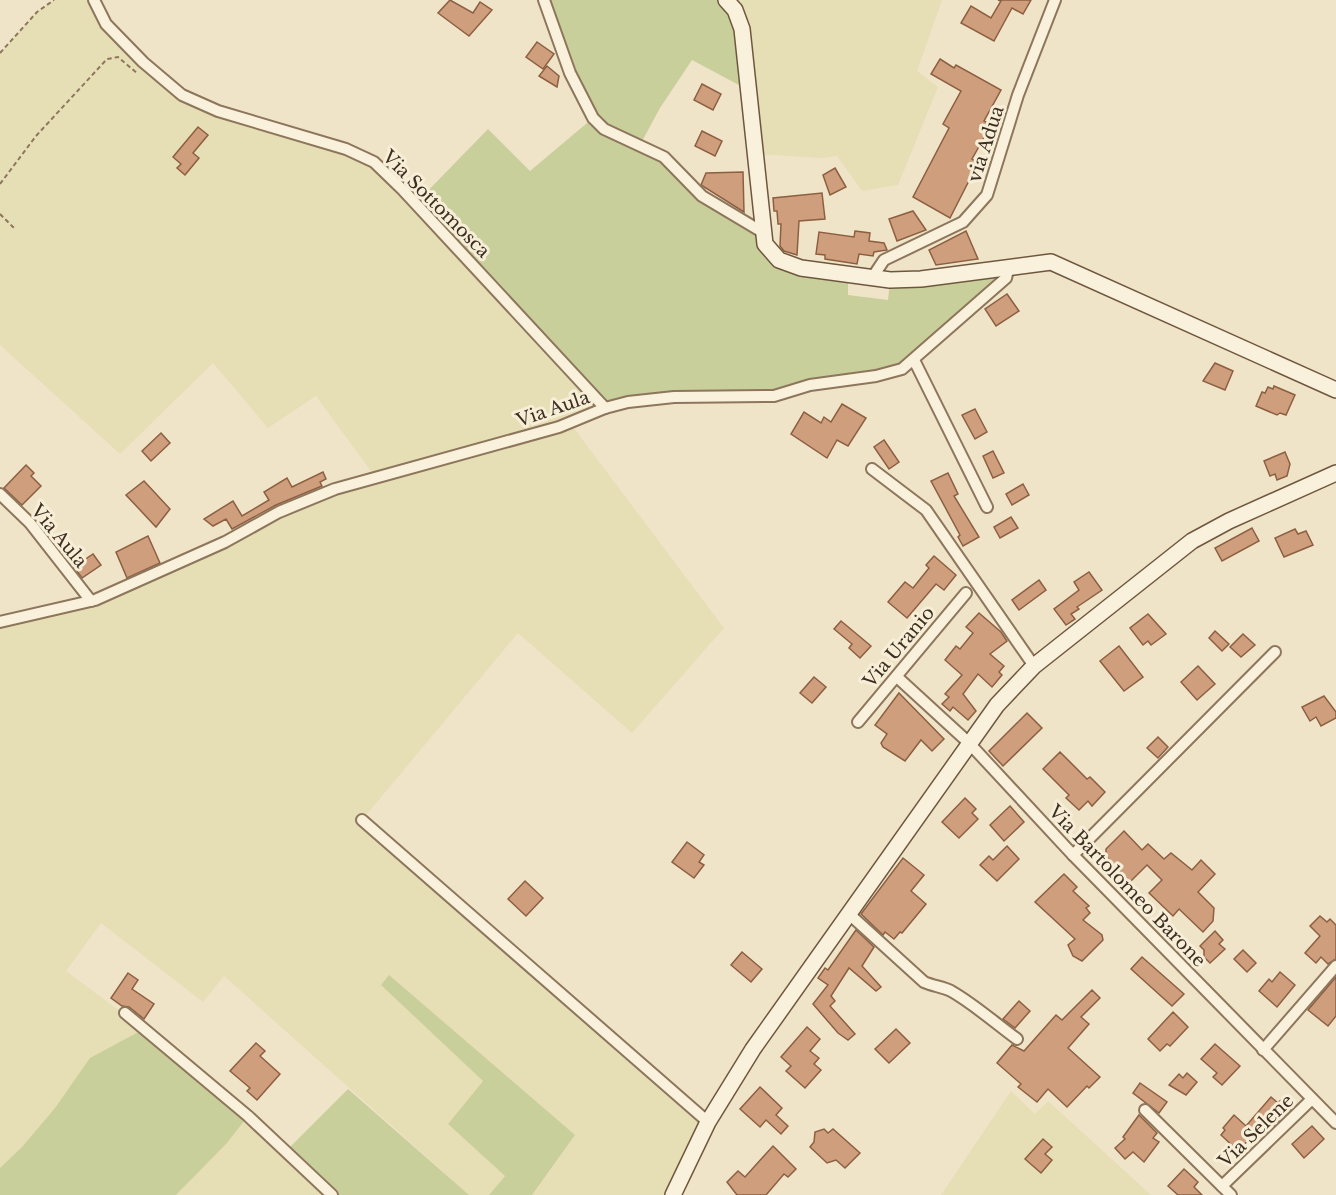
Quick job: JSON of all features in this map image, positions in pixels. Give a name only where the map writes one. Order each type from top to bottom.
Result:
[{"type":"main road","points":[[726,0],[735,10],[742,29],[765,244],[779,260],[801,267],[872,278],[921,279],[1052,262],[1336,390]]},
{"type":"main road","points":[[673,1195],[708,1122],[753,1049],[997,705],[1034,666],[1192,542],[1229,521],[1336,473]]},
{"type":"street","name":"Via Sottomosca","points":[[94,0],[106,24],[143,62],[182,95],[218,111],[346,149],[374,162],[403,190],[605,408]]},
{"type":"street","points":[[544,0],[570,73],[593,118],[604,129],[664,157],[702,196],[764,233]]},
{"type":"street","name":"via Adua","points":[[872,278],[884,260],[963,222],[987,195],[1018,95],[1055,0]]},
{"type":"street","name":"Via Aula","points":[[0,622],[91,602],[225,542],[279,512],[335,489],[559,427],[605,408],[628,402],[675,397],[774,396],[810,385],[885,374],[902,369],[1006,278],[1009,266]]},
{"type":"street","points":[[914,360],[987,507]]},
{"type":"street","points":[[872,469],[926,510],[1034,666]]},
{"type":"street","name":"Via Aula","points":[[0,494],[30,523],[91,602]]},
{"type":"street","name":"Via Uranio","points":[[858,722],[966,593]]},
{"type":"street","points":[[1073,855],[1275,652]]},
{"type":"street","name":"Via Bartolomeo Barone","points":[[897,677],[969,743],[1073,855],[1336,1124]]},
{"type":"street","points":[[362,820],[708,1122]]},
{"type":"street","points":[[848,913],[924,982],[937,988],[947,989],[965,1000],[1017,1039]]},
{"type":"street","points":[[1263,1050],[1336,966]]},
{"type":"street","points":[[125,1013],[248,1116],[332,1195]]},
{"type":"street","name":"Via Selene","points":[[1222,1186],[1312,1099]]},
{"type":"street","name":"Via Selene","points":[[1145,1110],[1231,1195]]},
{"type":"path","points":[[0,53],[37,12],[54,0]]},
{"type":"path","points":[[0,184],[42,129],[107,59],[118,57],[141,76]]},
{"type":"path","points":[[0,214],[15,229]]},
{"type":"shaded area","points":[[54,0],[94,0],[106,24],[182,95],[374,162],[605,408],[570,423],[724,628],[632,733],[518,633],[362,820],[708,1122],[673,1195],[532,1195],[575,1135],[382,985],[483,1081],[448,1124],[505,1176],[489,1195],[469,1195],[224,976],[203,1002],[101,923],[66,971],[144,1029],[90,1059],[55,1108],[22,1147],[0,1168],[0,622],[91,601],[279,512],[376,478],[316,396],[268,428],[213,363],[120,454],[0,345],[0,53],[37,12]]},
{"type":"shaded area","points":[[726,0],[942,0],[917,71],[938,87],[898,185],[862,191],[837,156],[822,158],[756,154]]},
{"type":"shaded area","points":[[1011,1091],[1035,1114],[1048,1101],[1151,1195],[941,1195]]},
{"type":"shaded area","points":[[248,1116],[331,1195],[176,1195],[227,1143]]},
{"type":"green space","points":[[544,0],[726,0],[735,10],[750,91],[692,60],[660,108],[640,145],[664,157],[685,180],[764,233],[779,260],[848,274],[848,295],[888,300],[890,280],[1009,266],[1006,278],[902,369],[774,396],[674,397],[605,408],[416,203],[488,129],[530,171],[593,118]]},
{"type":"green space","points":[[389,975],[575,1135],[532,1195],[489,1195],[505,1176],[448,1124],[483,1081],[381,985]]},
{"type":"green space","points":[[144,1029],[248,1116],[227,1143],[176,1195],[0,1195],[0,1168],[22,1147],[55,1108],[90,1058]]},
{"type":"green space","points":[[348,1089],[469,1195],[332,1195],[286,1151]]},
{"type":"building","points":[[450,0],[473,13],[480,2],[492,10],[469,36],[438,13]]},
{"type":"building","points":[[998,0],[1031,0],[1023,14],[1012,8],[994,41],[961,23],[971,6],[991,18],[1001,1]]},
{"type":"building","points":[[537,42],[554,54],[543,69],[526,57]]},
{"type":"building","points":[[940,59],[954,68],[956,65],[1001,90],[984,121],[991,125],[972,159],[978,163],[950,218],[913,197],[949,128],[943,124],[961,91],[931,74]]},
{"type":"building","points":[[547,66],[559,76],[557,87],[539,76]]},
{"type":"building","points":[[702,84],[721,94],[713,110],[694,100]]},
{"type":"building","points":[[198,127],[208,135],[193,153],[199,158],[185,175],[177,168],[181,164],[173,157]]},
{"type":"building","points":[[702,131],[722,141],[715,156],[695,146]]},
{"type":"building","points":[[835,168],[846,187],[830,195],[823,175]]},
{"type":"building","points":[[743,172],[744,212],[701,185],[706,173]]},
{"type":"building","points":[[822,193],[825,219],[799,221],[797,255],[784,251],[780,246],[781,224],[778,224],[777,211],[774,211],[773,198]]},
{"type":"building","points":[[913,211],[926,230],[897,241],[889,219]]},
{"type":"building","points":[[855,231],[870,233],[869,241],[884,243],[887,250],[874,252],[873,256],[859,254],[857,264],[825,259],[825,255],[816,254],[819,232],[854,237]]},
{"type":"building","points":[[966,231],[978,259],[936,265],[929,250]]},
{"type":"building","points":[[1007,294],[1019,311],[996,326],[985,309]]},
{"type":"building","points":[[1215,363],[1233,371],[1225,390],[1203,381]]},
{"type":"building","points":[[1274,386],[1295,395],[1286,415],[1280,413],[1277,415],[1256,406],[1262,392],[1265,393],[1268,387],[1273,389]]},
{"type":"building","points":[[842,404],[866,418],[848,446],[837,440],[827,458],[791,434],[804,412],[821,423],[824,417],[831,422]]},
{"type":"building","points":[[975,409],[987,432],[975,439],[962,415]]},
{"type":"building","points":[[161,433],[170,443],[151,461],[142,451]]},
{"type":"building","points":[[884,440],[899,462],[889,469],[874,447]]},
{"type":"building","points":[[993,451],[1004,473],[993,478],[983,456]]},
{"type":"building","points":[[1285,452],[1290,464],[1287,476],[1277,480],[1275,474],[1270,476],[1264,461]]},
{"type":"building","points":[[26,465],[34,473],[31,476],[41,486],[22,505],[4,488]]},
{"type":"building","points":[[323,472],[326,479],[320,482],[322,486],[276,505],[232,529],[226,519],[213,526],[204,519],[233,501],[242,516],[269,500],[264,492],[287,478],[292,487]]},
{"type":"building","points":[[948,473],[958,494],[954,496],[979,537],[963,546],[958,537],[960,535],[931,481]]},
{"type":"building","points":[[144,481],[170,509],[156,527],[126,495]]},
{"type":"building","points":[[1023,484],[1029,495],[1012,505],[1006,494]]},
{"type":"building","points":[[1011,517],[1018,528],[1000,538],[994,527]]},
{"type":"building","points":[[1252,528],[1259,541],[1222,561],[1215,548]]},
{"type":"building","points":[[1295,529],[1298,534],[1306,531],[1313,545],[1284,557],[1275,538]]},
{"type":"building","points":[[148,536],[160,563],[127,578],[116,552]]},
{"type":"building","points":[[93,554],[101,565],[82,578],[74,567]]},
{"type":"building","points":[[934,556],[956,575],[944,590],[936,584],[907,618],[888,602],[905,582],[913,588],[929,568],[926,565]]},
{"type":"building","points":[[1089,572],[1102,590],[1077,607],[1079,609],[1071,614],[1075,619],[1066,625],[1054,609],[1079,590],[1074,582]]},
{"type":"building","points":[[1039,580],[1046,590],[1019,610],[1012,600]]},
{"type":"building","points":[[979,613],[1001,632],[1007,641],[990,654],[1004,666],[999,672],[1002,675],[992,687],[978,674],[963,694],[976,711],[968,720],[953,707],[950,711],[942,704],[949,697],[945,694],[962,675],[945,660],[956,646],[960,649],[973,633],[966,627]]},
{"type":"building","points":[[1148,614],[1166,634],[1151,645],[1148,641],[1143,645],[1130,628]]},
{"type":"building","points":[[841,621],[871,646],[860,658],[849,648],[852,644],[834,629]]},
{"type":"building","points":[[1215,631],[1229,644],[1222,651],[1209,638]]},
{"type":"building","points":[[1243,634],[1255,645],[1241,657],[1230,647]]},
{"type":"building","points":[[1119,646],[1143,677],[1124,691],[1100,661]]},
{"type":"building","points":[[1198,666],[1215,684],[1197,700],[1181,682]]},
{"type":"building","points":[[814,677],[826,687],[812,703],[800,693]]},
{"type":"building","points":[[899,693],[944,739],[932,751],[921,740],[905,761],[883,747],[881,743],[887,734],[875,725]]},
{"type":"building","points":[[1324,696],[1336,712],[1336,718],[1321,726],[1316,717],[1310,721],[1302,707]]},
{"type":"building","points":[[1027,713],[1042,728],[1003,766],[989,751]]},
{"type":"building","points":[[1158,737],[1168,747],[1158,758],[1147,748]]},
{"type":"building","points":[[1060,752],[1087,779],[1090,777],[1105,792],[1092,806],[1088,801],[1079,810],[1066,798],[1069,795],[1043,769]]},
{"type":"building","points":[[965,798],[976,809],[972,813],[978,819],[959,838],[942,822]]},
{"type":"building","points":[[1010,806],[1024,822],[1004,841],[990,825]]},
{"type":"building","points":[[1124,831],[1142,850],[1148,844],[1164,859],[1171,853],[1192,870],[1201,860],[1215,874],[1198,892],[1214,908],[1213,921],[1203,932],[1179,909],[1173,916],[1149,893],[1162,880],[1147,865],[1130,882],[1106,856],[1106,849]]},
{"type":"building","points":[[687,842],[704,855],[699,862],[704,865],[694,878],[672,862]]},
{"type":"building","points":[[1007,846],[1019,859],[997,881],[980,865],[989,856],[993,860]]},
{"type":"building","points":[[903,858],[924,875],[911,891],[926,904],[902,933],[900,932],[894,939],[885,932],[883,935],[861,914]]},
{"type":"building","points":[[1064,874],[1077,887],[1073,891],[1089,906],[1086,908],[1090,913],[1083,920],[1102,935],[1103,940],[1082,961],[1073,956],[1068,945],[1075,939],[1035,902]]},
{"type":"building","points":[[525,881],[543,898],[526,916],[508,899]]},
{"type":"building","points":[[1320,916],[1327,922],[1330,919],[1336,925],[1336,959],[1328,964],[1321,957],[1316,963],[1305,953],[1320,936],[1310,926]]},
{"type":"building","points":[[856,930],[874,947],[862,966],[881,987],[876,991],[849,968],[831,996],[835,1001],[830,1006],[855,1034],[848,1040],[838,1033],[813,1004],[828,985],[818,978],[825,968],[828,970]]},
{"type":"building","points":[[1215,931],[1223,940],[1219,944],[1225,949],[1210,963],[1204,957],[1204,950],[1200,946]]},
{"type":"building","points":[[1243,950],[1256,963],[1247,972],[1234,959]]},
{"type":"building","points":[[742,952],[762,969],[751,982],[731,965]]},
{"type":"building","points":[[1142,957],[1184,994],[1172,1006],[1131,969]]},
{"type":"building","points":[[1280,972],[1295,985],[1277,1007],[1259,991],[1269,979],[1272,982]]},
{"type":"building","points":[[128,973],[138,980],[132,989],[154,1004],[144,1019],[129,1007],[122,1006],[111,998]]},
{"type":"building","points":[[1336,977],[1336,1016],[1328,1026],[1308,1010]]},
{"type":"building","points":[[1092,990],[1100,998],[1081,1017],[1089,1024],[1068,1048],[1100,1077],[1089,1088],[1087,1086],[1067,1107],[1048,1089],[1037,1102],[1018,1087],[1021,1084],[997,1063],[1012,1045],[1024,1051],[1056,1015],[1062,1020]]},
{"type":"building","points":[[1019,1001],[1030,1011],[1015,1028],[1003,1019]]},
{"type":"building","points":[[1173,1012],[1188,1027],[1170,1046],[1167,1044],[1160,1051],[1148,1039]]},
{"type":"building","points":[[807,1027],[820,1039],[810,1051],[819,1058],[814,1064],[821,1070],[805,1088],[786,1071],[791,1066],[781,1057]]},
{"type":"building","points":[[896,1029],[910,1043],[889,1063],[875,1049]]},
{"type":"building","points":[[256,1043],[265,1051],[260,1056],[280,1074],[257,1100],[247,1091],[250,1088],[230,1071]]},
{"type":"building","points":[[1215,1044],[1240,1066],[1222,1085],[1213,1077],[1217,1073],[1201,1059]]},
{"type":"building","points":[[1187,1073],[1197,1082],[1186,1095],[1169,1085],[1179,1074],[1183,1078]]},
{"type":"building","points":[[1140,1083],[1167,1102],[1159,1113],[1133,1093]]},
{"type":"building","points":[[760,1087],[782,1108],[776,1115],[788,1126],[781,1134],[766,1120],[760,1127],[740,1109]]},
{"type":"building","points":[[1271,1097],[1278,1103],[1284,1097],[1294,1106],[1266,1133],[1260,1128],[1238,1151],[1221,1135],[1225,1130],[1223,1128],[1234,1115],[1246,1126]]},
{"type":"building","points":[[1139,1115],[1157,1133],[1153,1138],[1159,1142],[1144,1162],[1133,1152],[1125,1159],[1115,1148],[1125,1139],[1123,1137]]},
{"type":"building","points":[[1312,1126],[1324,1139],[1304,1158],[1292,1144]]},
{"type":"building","points":[[824,1129],[828,1133],[833,1129],[860,1153],[845,1168],[836,1160],[827,1163],[810,1147],[814,1142],[815,1132]]},
{"type":"building","points":[[1043,1139],[1052,1147],[1045,1154],[1052,1160],[1041,1173],[1025,1159]]},
{"type":"building","points":[[773,1146],[796,1169],[788,1177],[784,1174],[766,1195],[737,1195],[727,1182],[738,1171],[745,1177]]},
{"type":"building","points":[[1184,1169],[1198,1182],[1194,1187],[1202,1195],[1178,1195],[1168,1186]]}]
